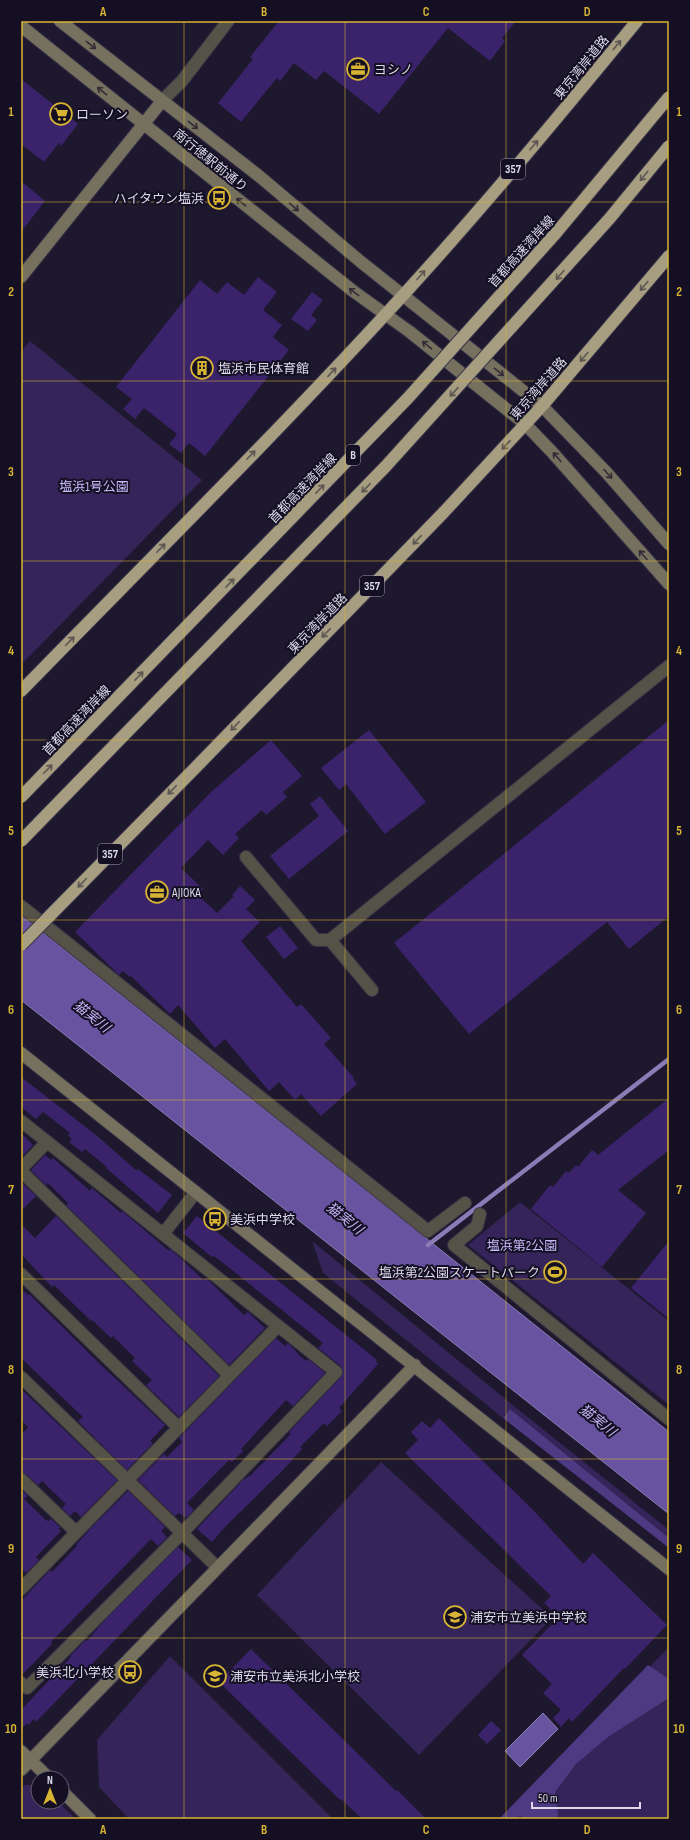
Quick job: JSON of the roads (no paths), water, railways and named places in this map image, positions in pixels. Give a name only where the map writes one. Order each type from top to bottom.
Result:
[{"type":"highway","name":"東京湾岸道路","points":[[21,691],[305,400],[386,314],[552,125],[637,21]]},
{"type":"highway","name":"首都高速湾岸線","points":[[21,797],[330,480],[413,392],[556,233],[669,97]]},
{"type":"highway","points":[[21,841],[386,466],[605,224],[669,146]]},
{"type":"highway","name":"東京湾岸道路","points":[[21,945],[444,512],[542,406],[669,256]]},
{"type":"street","name":"南行徳駅前通り","points":[[60,21],[259,176],[355,258],[542,406],[606,472],[669,544]]},
{"type":"street","points":[[21,278],[143,124],[162,101],[182,81],[228,21]]},
{"type":"street","name":"南行徳駅前通り","points":[[21,26],[353,291],[386,314],[525,424],[552,452],[669,584]]},
{"type":"street","points":[[246,857],[316,940],[330,940],[669,666]]},
{"type":"street","points":[[21,906],[428,1231],[466,1203]]},
{"type":"street","points":[[330,940],[372,990]]},
{"type":"street","points":[[21,1053],[415,1365],[669,1569]]},
{"type":"street","points":[[21,1121],[336,1372],[182,1533],[27,1688],[21,1683]]},
{"type":"street","points":[[47,1142],[21,1170],[229,1375]]},
{"type":"street","points":[[163,1234],[196,1192]]},
{"type":"street","points":[[480,1214],[477,1226],[454,1245],[669,1419]]},
{"type":"street","points":[[21,1274],[178,1427]]},
{"type":"street","points":[[22,1585],[278,1326]]},
{"type":"street","points":[[21,1770],[415,1365]]},
{"type":"street","points":[[21,1377],[217,1567]]},
{"type":"street","points":[[21,1478],[76,1532]]},
{"type":"street","points":[[21,1751],[41,1770]]},
{"type":"street","points":[[70,1799],[90,1819]]},
{"type":"water","name":"猫実川","points":[[21,915],[669,1432],[669,1514],[21,1000]]},
{"type":"water","points":[[543,1713],[558,1729],[520,1767],[505,1751]]},
{"type":"waterway","points":[[428,1245],[669,1059]]},
{"type":"place","name":"ヨシノ","points":[[358,69]]},
{"type":"place","name":"ローソン","points":[[61,114]]},
{"type":"place","name":"ハイタウン塩浜","points":[[219,198]]},
{"type":"place","name":"塩浜市民体育館","points":[[202,368]]},
{"type":"place","name":"AJIOKA","points":[[157,892]]},
{"type":"place","name":"美浜中学校","points":[[215,1219]]},
{"type":"place","name":"塩浜第2公園スケートパーク","points":[[555,1272]]},
{"type":"place","name":"浦安市立美浜中学校","points":[[455,1617]]},
{"type":"place","name":"美浜北小学校","points":[[130,1672]]},
{"type":"place","name":"浦安市立美浜北小学校","points":[[215,1676]]},
{"type":"park label","name":"塩浜1号公園","points":[[94,486]]},
{"type":"park label","name":"塩浜第2公園","points":[[522,1245]]}]
